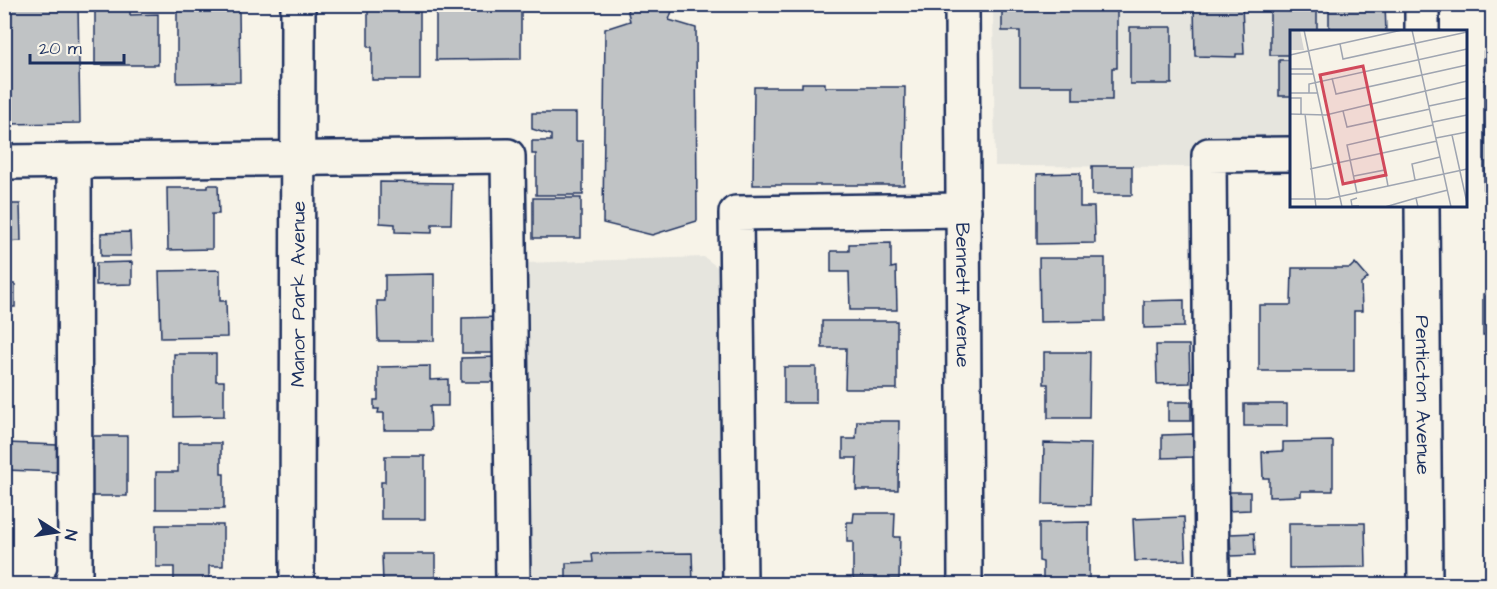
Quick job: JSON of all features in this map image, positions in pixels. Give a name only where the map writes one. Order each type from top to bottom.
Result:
[{"type":"street","name":"Manor Park Avenue","points":[[297,585],[298,4]]},
{"type":"street","name":"Bennett Avenue","points":[[962,4],[965,585]]},
{"type":"street","points":[[1422,4],[1422,30]]},
{"type":"street","points":[[1212,585],[1209,154],[1290,154]]},
{"type":"street","points":[[4,162],[508,156],[513,585]]},
{"type":"street","points":[[70,585],[75,572],[74,162]]},
{"type":"street","name":"Penticton Avenue","points":[[1422,207],[1425,585]]},
{"type":"street","points":[[740,585],[736,213],[964,210]]},
{"type":"shaded area","points":[[993,5],[1386,5],[1386,30],[1290,30],[1290,139],[1195,139],[1195,167],[995,166]]},
{"type":"shaded area","points":[[704,257],[725,273],[727,584],[529,584],[524,263]]},
{"type":"building","points":[[4,4],[78,4],[80,123],[4,124]]},
{"type":"building","points":[[638,4],[662,4],[673,8],[669,20],[696,28],[697,221],[652,235],[603,223],[605,29],[630,21],[627,8]]},
{"type":"building","points":[[1002,4],[1117,4],[1117,68],[1112,68],[1112,100],[1073,100],[1073,86],[1020,86],[1020,31],[1002,31]]},
{"type":"building","points":[[1194,4],[1242,4],[1244,54],[1236,54],[1236,57],[1195,56]]},
{"type":"building","points":[[1270,4],[1317,4],[1317,30],[1290,30],[1290,55],[1270,55]]},
{"type":"building","points":[[1329,4],[1385,4],[1386,30],[1329,30]]},
{"type":"building","points":[[1489,4],[1492,4],[1492,191],[1484,191],[1484,51],[1489,51]]},
{"type":"building","points":[[368,7],[420,8],[420,80],[372,80],[372,47],[368,47]]},
{"type":"building","points":[[521,7],[521,59],[436,60],[436,12],[485,11],[485,8]]},
{"type":"building","points":[[95,9],[130,9],[130,15],[158,14],[158,65],[95,65]]},
{"type":"building","points":[[239,10],[240,82],[177,83],[177,11]]},
{"type":"building","points":[[1130,27],[1172,27],[1172,84],[1130,84]]},
{"type":"building","points":[[1279,60],[1290,60],[1290,96],[1279,96]]},
{"type":"building","points":[[802,83],[825,83],[825,87],[905,87],[904,185],[753,185],[754,87],[802,87]]},
{"type":"building","points":[[532,113],[576,113],[576,141],[583,141],[583,195],[536,195],[536,154],[532,154],[532,141],[551,141],[551,135],[532,129]]},
{"type":"building","points":[[1092,166],[1132,166],[1132,195],[1092,195]]},
{"type":"building","points":[[1080,173],[1080,207],[1094,207],[1095,243],[1037,244],[1037,174]]},
{"type":"building","points":[[380,182],[452,183],[451,224],[432,224],[432,233],[395,232],[395,224],[380,223]]},
{"type":"building","points":[[208,185],[218,185],[219,214],[212,214],[212,249],[168,250],[167,188],[208,188]]},
{"type":"building","points":[[533,198],[581,198],[581,238],[533,238]]},
{"type":"building","points":[[4,204],[20,204],[21,241],[4,242]]},
{"type":"building","points":[[130,232],[131,256],[101,256],[101,233]]},
{"type":"building","points":[[891,243],[891,268],[896,267],[897,310],[850,310],[849,272],[831,272],[831,251],[849,251],[849,244]]},
{"type":"building","points":[[1039,258],[1105,258],[1105,321],[1040,322]]},
{"type":"building","points":[[132,262],[132,284],[96,285],[96,263]]},
{"type":"building","points":[[1355,263],[1368,278],[1361,284],[1362,311],[1354,311],[1354,371],[1259,371],[1259,305],[1291,305],[1292,268],[1350,268]]},
{"type":"building","points":[[220,270],[220,301],[226,301],[227,337],[161,338],[159,271]]},
{"type":"building","points":[[434,274],[434,341],[378,341],[377,301],[385,301],[385,275]]},
{"type":"building","points":[[4,284],[15,284],[15,307],[4,307]]},
{"type":"building","points":[[1483,294],[1492,294],[1492,335],[1483,335]]},
{"type":"building","points":[[1184,300],[1184,327],[1144,328],[1144,301]]},
{"type":"building","points":[[499,317],[500,353],[462,353],[462,318]]},
{"type":"building","points":[[822,321],[897,321],[897,389],[845,389],[846,348],[822,348]]},
{"type":"building","points":[[1156,345],[1189,345],[1190,383],[1157,384]]},
{"type":"building","points":[[1044,352],[1090,352],[1089,418],[1048,418],[1048,384],[1044,384]]},
{"type":"building","points":[[174,354],[216,354],[216,381],[224,381],[224,416],[174,417]]},
{"type":"building","points":[[497,357],[497,382],[461,382],[461,358]]},
{"type":"building","points":[[1488,364],[1492,364],[1492,412],[1488,412]]},
{"type":"building","points":[[430,366],[430,380],[448,379],[448,406],[430,406],[431,430],[384,430],[384,413],[378,413],[379,409],[374,409],[374,400],[378,400],[378,367]]},
{"type":"building","points":[[784,367],[816,367],[816,403],[784,403]]},
{"type":"building","points":[[1168,402],[1191,402],[1191,421],[1168,421]]},
{"type":"building","points":[[1244,404],[1287,404],[1287,426],[1244,426]]},
{"type":"building","points":[[857,421],[899,421],[898,490],[856,490],[857,458],[843,458],[843,439],[856,439]]},
{"type":"building","points":[[1194,434],[1194,457],[1162,458],[1162,435]]},
{"type":"building","points":[[92,436],[127,436],[127,496],[92,496]]},
{"type":"building","points":[[1333,441],[1333,491],[1301,491],[1301,496],[1269,497],[1269,478],[1263,478],[1262,452],[1283,451],[1283,442]]},
{"type":"building","points":[[7,443],[58,445],[57,472],[6,470]]},
{"type":"building","points":[[178,443],[221,443],[224,509],[156,509],[156,472],[178,472]]},
{"type":"building","points":[[1044,443],[1091,444],[1090,505],[1043,504]]},
{"type":"building","points":[[385,456],[425,456],[425,519],[381,519],[381,482],[385,482]]},
{"type":"building","points":[[1225,492],[1250,492],[1250,510],[1226,511]]},
{"type":"building","points":[[854,513],[895,513],[894,537],[900,537],[899,579],[853,579],[853,542],[847,542],[847,522],[853,522]]},
{"type":"building","points":[[1184,517],[1186,560],[1135,561],[1133,519]]},
{"type":"building","points":[[1089,522],[1089,584],[1043,584],[1043,562],[1039,561],[1039,523]]},
{"type":"building","points":[[1289,523],[1365,523],[1366,567],[1289,568]]},
{"type":"building","points":[[156,525],[223,525],[223,566],[209,566],[209,584],[174,584],[174,567],[156,567]]},
{"type":"building","points":[[1254,533],[1255,555],[1231,556],[1230,534]]},
{"type":"building","points":[[692,553],[693,584],[566,584],[566,563],[593,562],[592,554]]},
{"type":"building","points":[[382,554],[435,554],[435,584],[383,584]]}]
